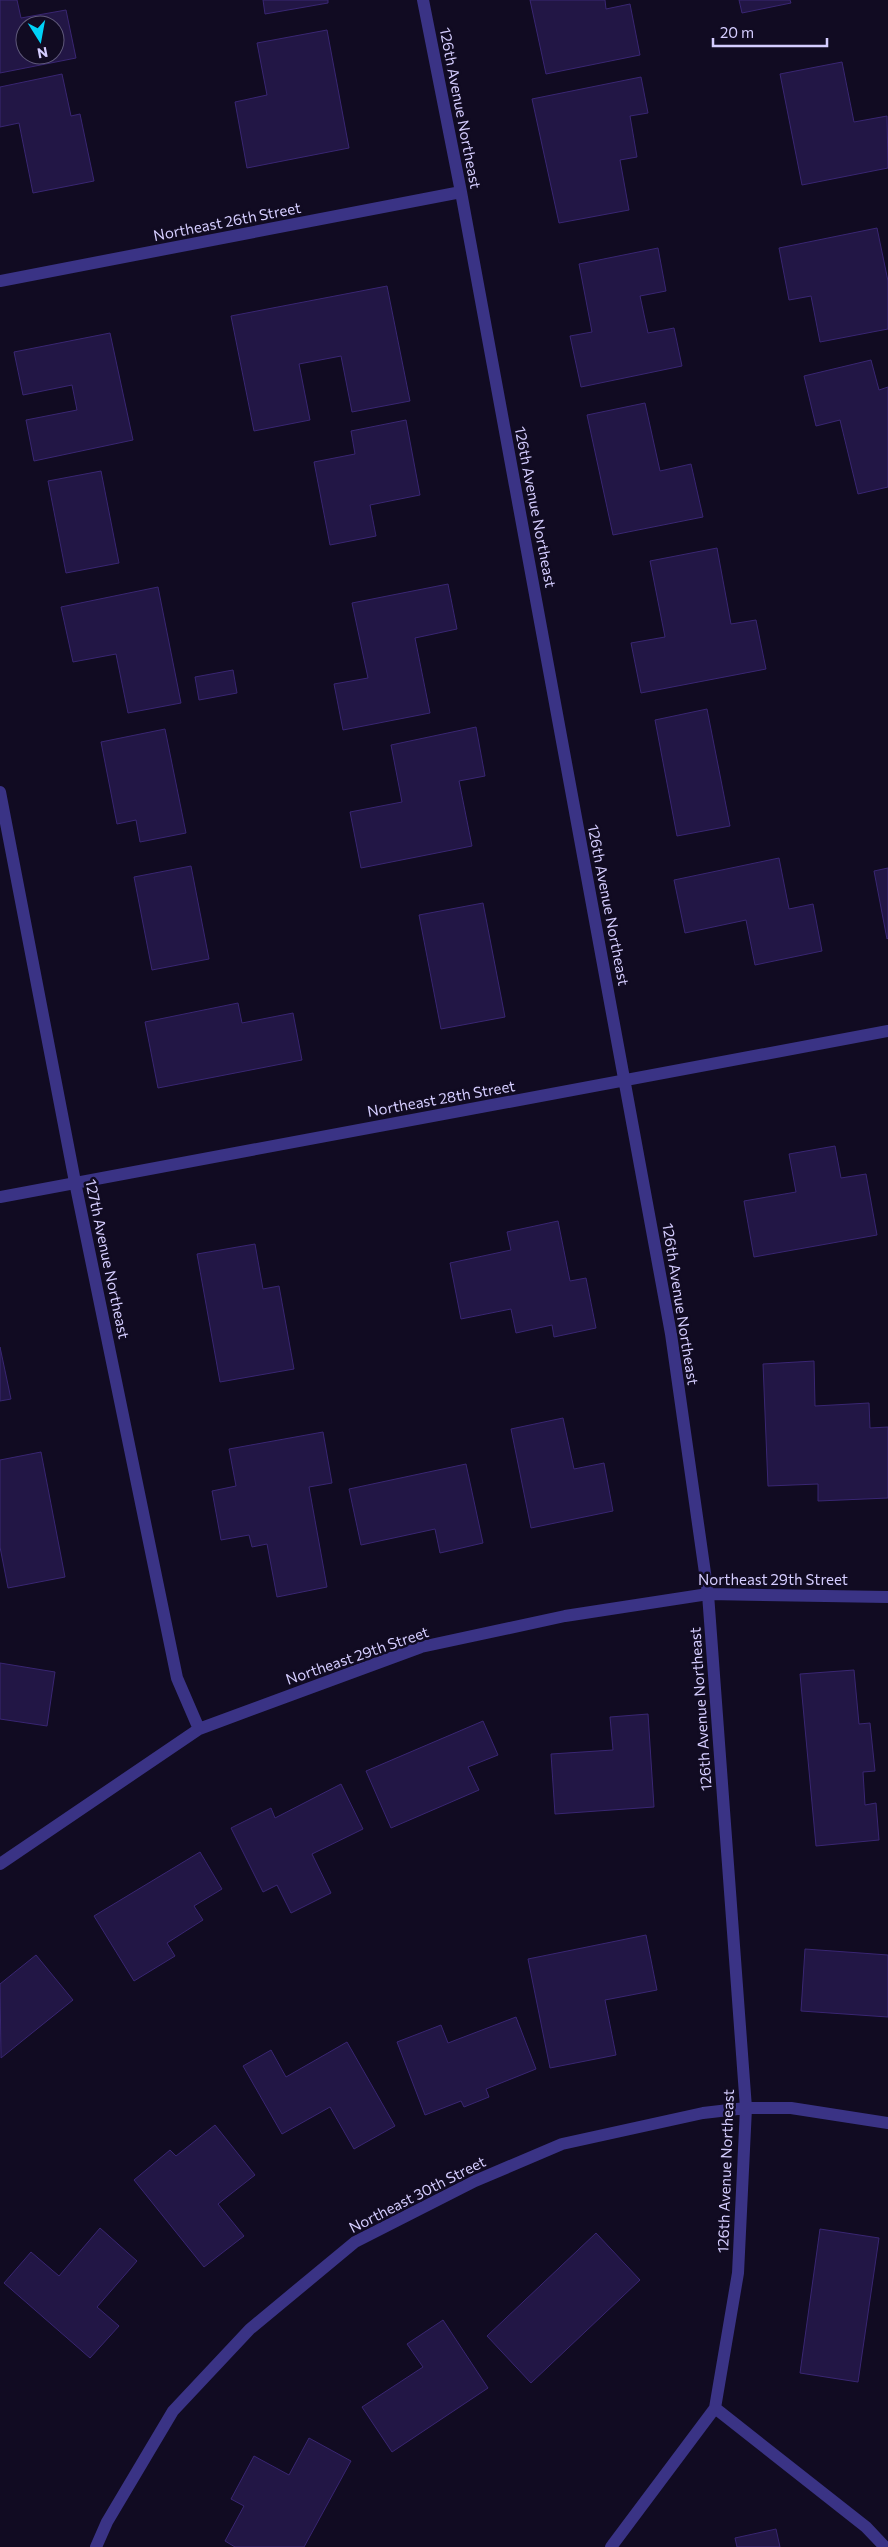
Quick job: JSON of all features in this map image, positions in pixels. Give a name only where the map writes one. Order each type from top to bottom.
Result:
[{"type":"street","name":"126th Avenue Northeast","points":[[423,0],[461,192],[671,1334],[708,1594],[746,2108],[738,2273],[715,2408]]},
{"type":"street","name":"Northeast 26th Street","points":[[0,281],[461,192]]},
{"type":"street","name":"127th Avenue Northeast","points":[[0,792],[75,1182],[177,1678],[199,1729]]},
{"type":"street","name":"Northeast 28th Street","points":[[0,1197],[888,1030]]},
{"type":"street","name":"Northeast 29th Street","points":[[0,1864],[199,1729],[422,1647],[565,1616],[708,1594],[888,1597]]},
{"type":"street","name":"Northeast 30th Street","points":[[96,2547],[107,2522],[173,2411],[250,2329],[355,2242],[475,2181],[562,2144],[703,2114],[746,2108],[791,2108],[888,2123]]},
{"type":"street","points":[[611,2547],[715,2408],[866,2527],[885,2547]]},
{"type":"building","points":[[0,0],[17,0],[20,15],[15,15],[15,65],[41,65],[0,73]]},
{"type":"building","points":[[263,0],[328,0],[328,3],[265,14]]},
{"type":"building","points":[[530,0],[605,0],[606,9],[630,4],[640,55],[546,74]]},
{"type":"building","points":[[739,0],[790,0],[791,3],[742,13]]},
{"type":"building","points":[[66,10],[76,58],[65,60],[65,15],[38,15]]},
{"type":"building","points":[[327,30],[349,148],[247,168],[235,102],[267,95],[257,43]]},
{"type":"building","points":[[842,62],[854,122],[887,116],[888,168],[802,185],[780,74]]},
{"type":"building","points":[[62,74],[71,116],[80,114],[94,181],[33,193],[19,123],[0,127],[0,87]]},
{"type":"building","points":[[641,77],[648,113],[630,116],[637,157],[620,160],[629,210],[559,223],[532,99]]},
{"type":"building","points":[[877,228],[888,281],[888,329],[820,342],[811,296],[789,300],[779,248]]},
{"type":"building","points":[[658,248],[666,291],[640,296],[648,333],[674,328],[682,366],[581,387],[570,336],[592,332],[579,264]]},
{"type":"building","points":[[387,286],[410,401],[352,412],[341,356],[299,364],[310,420],[254,431],[231,316]]},
{"type":"building","points":[[110,333],[133,440],[34,461],[26,420],[77,410],[72,385],[23,395],[14,352]]},
{"type":"building","points":[[871,360],[879,390],[888,387],[888,487],[858,494],[840,420],[816,426],[804,376]]},
{"type":"building","points":[[645,403],[660,471],[691,464],[703,517],[613,535],[587,415]]},
{"type":"building","points":[[406,420],[420,495],[370,505],[376,536],[330,545],[314,462],[355,454],[351,431]]},
{"type":"building","points":[[101,471],[119,563],[66,573],[48,481]]},
{"type":"building","points":[[717,548],[731,624],[756,620],[766,669],[641,693],[631,643],[665,637],[650,561]]},
{"type":"building","points":[[448,584],[457,629],[415,638],[430,713],[343,730],[334,684],[368,678],[352,603]]},
{"type":"building","points":[[158,587],[181,703],[128,713],[116,654],[73,662],[61,607]]},
{"type":"building","points":[[233,670],[237,693],[199,700],[195,677]]},
{"type":"building","points":[[707,709],[730,826],[677,836],[655,720]]},
{"type":"building","points":[[476,727],[485,776],[459,781],[472,846],[361,868],[350,812],[402,802],[391,745]]},
{"type":"building","points":[[165,729],[186,833],[140,842],[136,820],[117,824],[101,742]]},
{"type":"building","points":[[779,858],[789,909],[813,904],[822,951],[755,965],[746,920],[685,933],[674,880]]},
{"type":"building","points":[[191,866],[209,959],[152,970],[134,877]]},
{"type":"building","points":[[888,868],[888,938],[887,939],[874,871]]},
{"type":"building","points":[[483,903],[505,1017],[441,1029],[419,915]]},
{"type":"building","points":[[238,1003],[242,1023],[293,1013],[302,1060],[158,1088],[145,1022]]},
{"type":"building","points":[[835,1146],[841,1178],[866,1174],[877,1235],[754,1257],[744,1201],[796,1192],[789,1154]]},
{"type":"building","points":[[558,1221],[570,1281],[586,1278],[596,1328],[554,1337],[552,1325],[516,1333],[511,1309],[461,1319],[450,1263],[511,1250],[507,1232]]},
{"type":"building","points":[[255,1244],[263,1289],[279,1286],[294,1369],[220,1382],[197,1254]]},
{"type":"building","points":[[0,1347],[11,1399],[0,1401]]},
{"type":"building","points":[[814,1361],[815,1406],[869,1403],[870,1428],[888,1427],[888,1498],[818,1501],[818,1484],[768,1486],[763,1364]]},
{"type":"building","points":[[563,1418],[574,1469],[604,1463],[613,1511],[531,1528],[511,1429]]},
{"type":"building","points":[[323,1432],[332,1483],[309,1487],[327,1587],[277,1597],[267,1544],[252,1547],[249,1535],[221,1540],[212,1491],[236,1486],[229,1449]]},
{"type":"building","points":[[41,1452],[65,1577],[8,1588],[0,1547],[0,1460]]},
{"type":"building","points":[[466,1464],[483,1543],[440,1553],[435,1529],[361,1545],[349,1489]]},
{"type":"building","points":[[0,1663],[55,1672],[47,1726],[0,1719]]},
{"type":"building","points":[[854,1670],[859,1724],[870,1723],[875,1771],[863,1772],[865,1805],[876,1803],[879,1840],[816,1846],[800,1674]]},
{"type":"building","points":[[648,1714],[654,1807],[555,1814],[551,1754],[613,1750],[610,1717]]},
{"type":"building","points":[[483,1721],[498,1755],[468,1767],[479,1790],[391,1828],[366,1771]]},
{"type":"building","points":[[341,1784],[363,1829],[312,1854],[331,1893],[291,1913],[277,1885],[263,1892],[231,1828],[271,1808],[275,1818]]},
{"type":"building","points":[[200,1852],[222,1889],[194,1906],[203,1920],[167,1943],[175,1956],[134,1981],[94,1916]]},
{"type":"building","points":[[646,1935],[657,1990],[605,2000],[616,2055],[550,2068],[528,1959]]},
{"type":"building","points":[[805,1949],[888,1955],[888,2017],[801,2011]]},
{"type":"building","points":[[36,1955],[73,2000],[1,2058],[0,1984]]},
{"type":"building","points":[[516,2017],[536,2069],[486,2089],[489,2097],[464,2107],[461,2101],[425,2115],[397,2042],[441,2025],[448,2043]]},
{"type":"building","points":[[347,2042],[395,2126],[354,2149],[330,2107],[282,2134],[243,2066],[271,2050],[286,2077]]},
{"type":"building","points":[[215,2125],[255,2175],[218,2204],[244,2236],[204,2267],[134,2180],[170,2150],[176,2156]]},
{"type":"building","points":[[100,2228],[137,2261],[97,2307],[119,2326],[90,2358],[4,2283],[31,2252],[59,2276]]},
{"type":"building","points":[[820,2229],[879,2238],[858,2382],[800,2373]]},
{"type":"building","points":[[596,2233],[640,2280],[531,2383],[487,2336]]},
{"type":"building","points":[[443,2320],[488,2388],[392,2452],[362,2407],[423,2367],[407,2344]]},
{"type":"building","points":[[309,2438],[351,2461],[304,2547],[235,2547],[225,2541],[244,2506],[231,2499],[254,2456],[289,2475]]},
{"type":"building","points":[[776,2529],[780,2547],[737,2547],[735,2538]]}]
